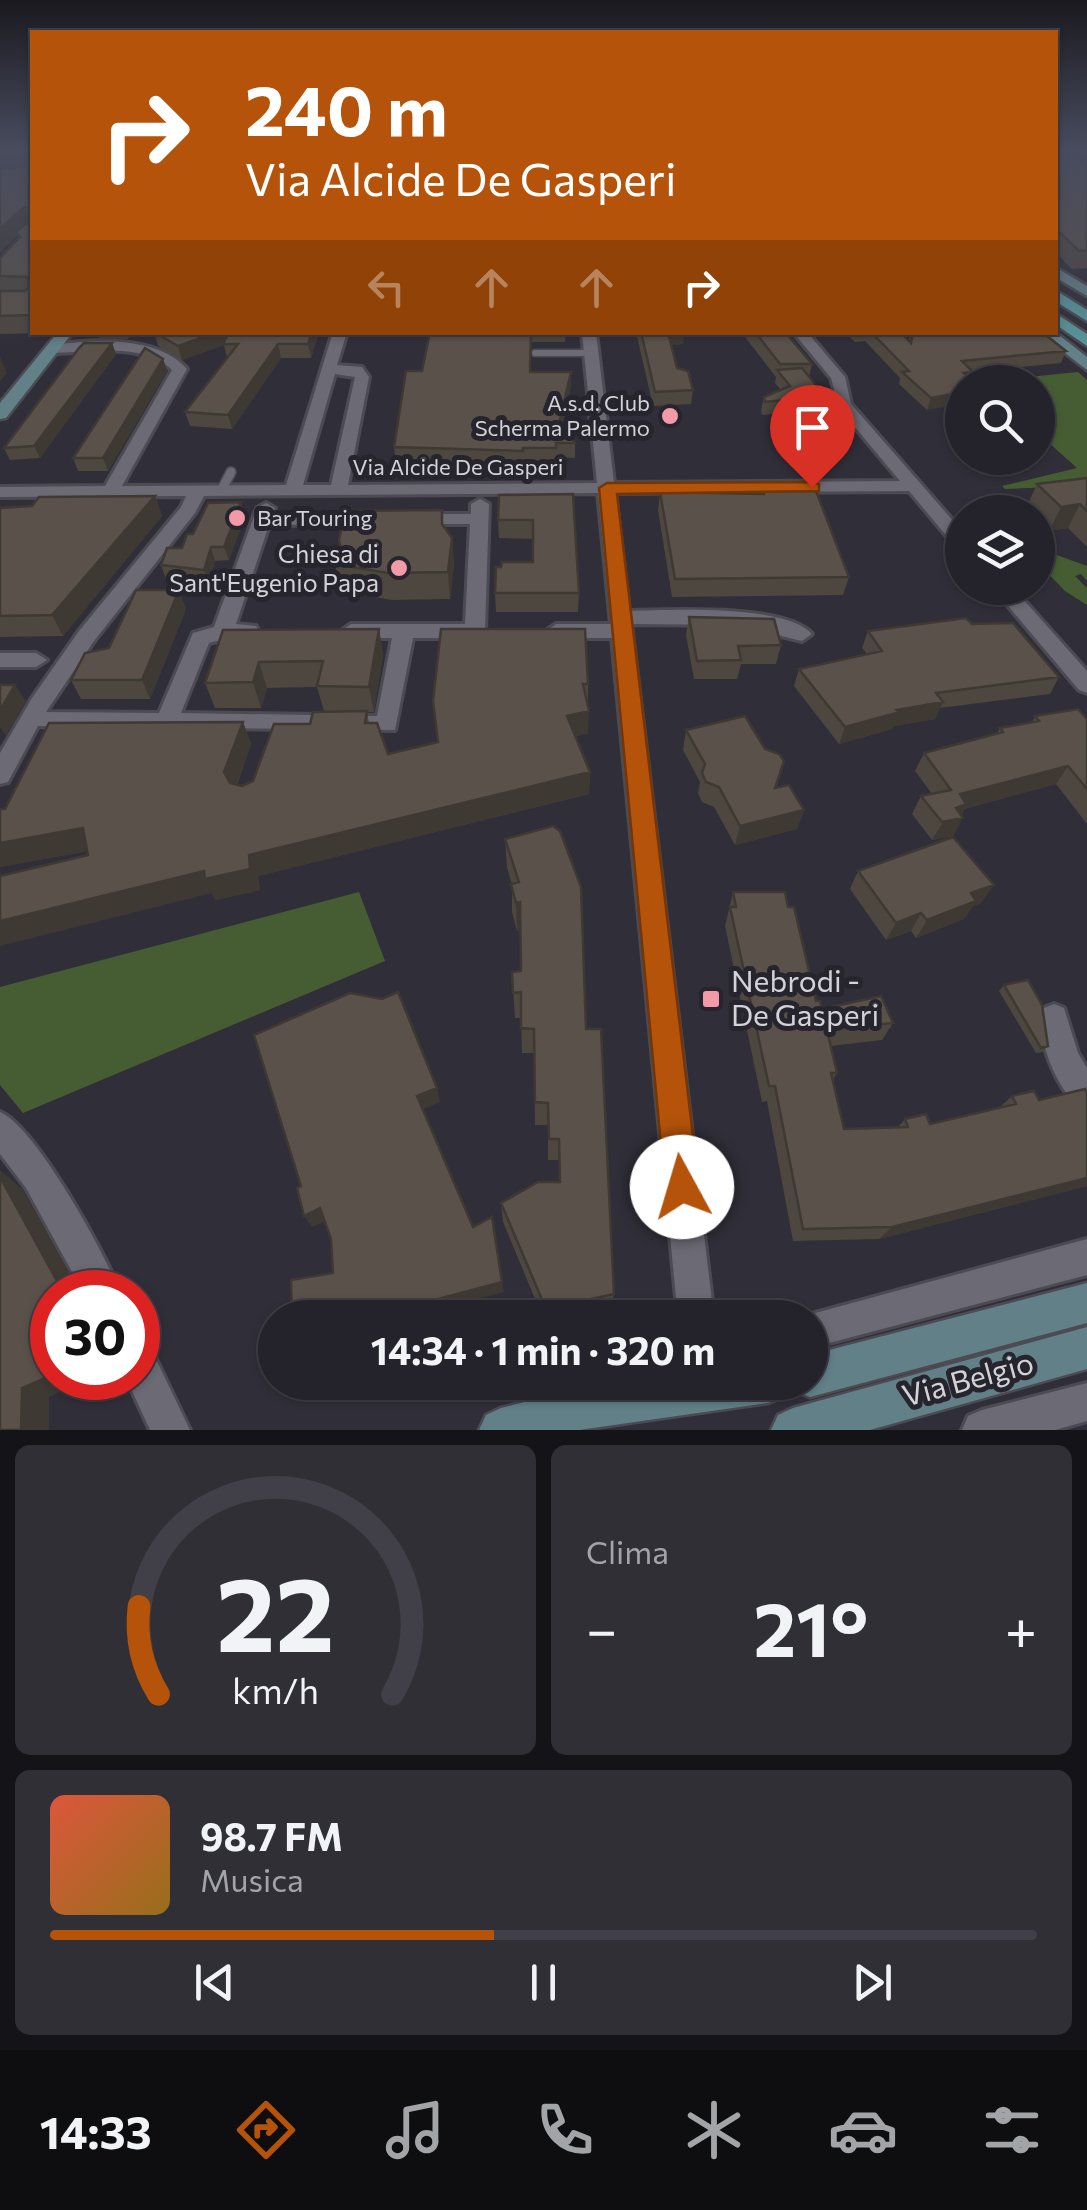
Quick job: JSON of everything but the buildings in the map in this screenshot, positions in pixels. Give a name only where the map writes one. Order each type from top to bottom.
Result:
[{"type":"main road","points":[[1058,296],[1087,316]]},
{"type":"main road","points":[[1058,319],[1087,341]]},
{"type":"street","points":[[1058,273],[1086,293]]},
{"type":"street","points":[[1058,286],[1086,293]]},
{"type":"street","points":[[0,414],[64,335]]},
{"type":"street","points":[[293,490],[339,335]]},
{"type":"street","points":[[590,335],[694,1300]]},
{"type":"street","points":[[802,335],[838,377],[844,405],[945,523]]},
{"type":"street","points":[[1049,335],[1087,364]]},
{"type":"street","points":[[53,349],[150,351],[166,355],[180,368],[111,492]]},
{"type":"street","points":[[328,369],[357,370],[362,376],[338,490]]},
{"type":"street","name":"Via Alcide De Gasperi","points":[[0,482],[62,492]]},
{"type":"street","name":"Via Alcide De Gasperi","points":[[0,492],[913,486]]},
{"type":"street","points":[[223,631],[272,490]]},
{"type":"street","points":[[332,631],[484,631],[481,490]]},
{"type":"street","points":[[0,775],[49,686],[189,509],[198,491]]},
{"type":"street","name":"Via Alcide De Gasperi","points":[[0,502],[62,492]]},
{"type":"street","points":[[262,520],[480,519]]},
{"type":"street","points":[[1017,605],[1087,685]]},
{"type":"street","points":[[532,631],[717,616],[780,624],[802,634]]},
{"type":"street","points":[[44,720],[167,720],[272,731],[387,724],[404,630]]},
{"type":"street","points":[[167,720],[200,638],[223,631],[277,631]]},
{"type":"street","points":[[0,660],[36,660]]},
{"type":"street","points":[[1054,1018],[1064,1059],[1087,1096]]},
{"type":"street","points":[[0,1128],[38,1176],[90,1270]]},
{"type":"street","points":[[828,1325],[1087,1256]]},
{"type":"street","name":"Via Belgio","points":[[828,1371],[1087,1304]]},
{"type":"street","name":"Via Belgio","points":[[801,1426],[1087,1348]]},
{"type":"street","points":[[156,1400],[170,1430]]},
{"type":"street","points":[[501,1430],[621,1400]]},
{"type":"street","name":"Via Belgio","points":[[982,1430],[1087,1402]]},
{"type":"lane","points":[[535,353],[592,352]]},
{"type":"lane","points":[[221,491],[231,472]]},
{"type":"green space","points":[[1078,372],[1087,380],[1087,492],[1052,487],[1005,489],[1002,486],[1077,468],[1055,448],[1055,374]]},
{"type":"green space","points":[[1055,554],[1087,566],[1087,581],[1081,574],[1075,576],[1087,588],[1087,605],[1055,581]]},
{"type":"green space","points":[[359,892],[385,961],[23,1113],[0,1085],[0,987]]},
{"type":"place","name":"A.s.d. Club Scherma Palermo","points":[[670,416]]},
{"type":"place","name":"Bar Touring","points":[[237,518]]},
{"type":"place","name":"Chiesa di Sant'Eugenio Papa","points":[[399,568]]},
{"type":"place","name":"Nebrodi - De Gasperi","points":[[711,999]]},
{"type":"route","points":[[682,1187],[607,488],[812,487]]}]
